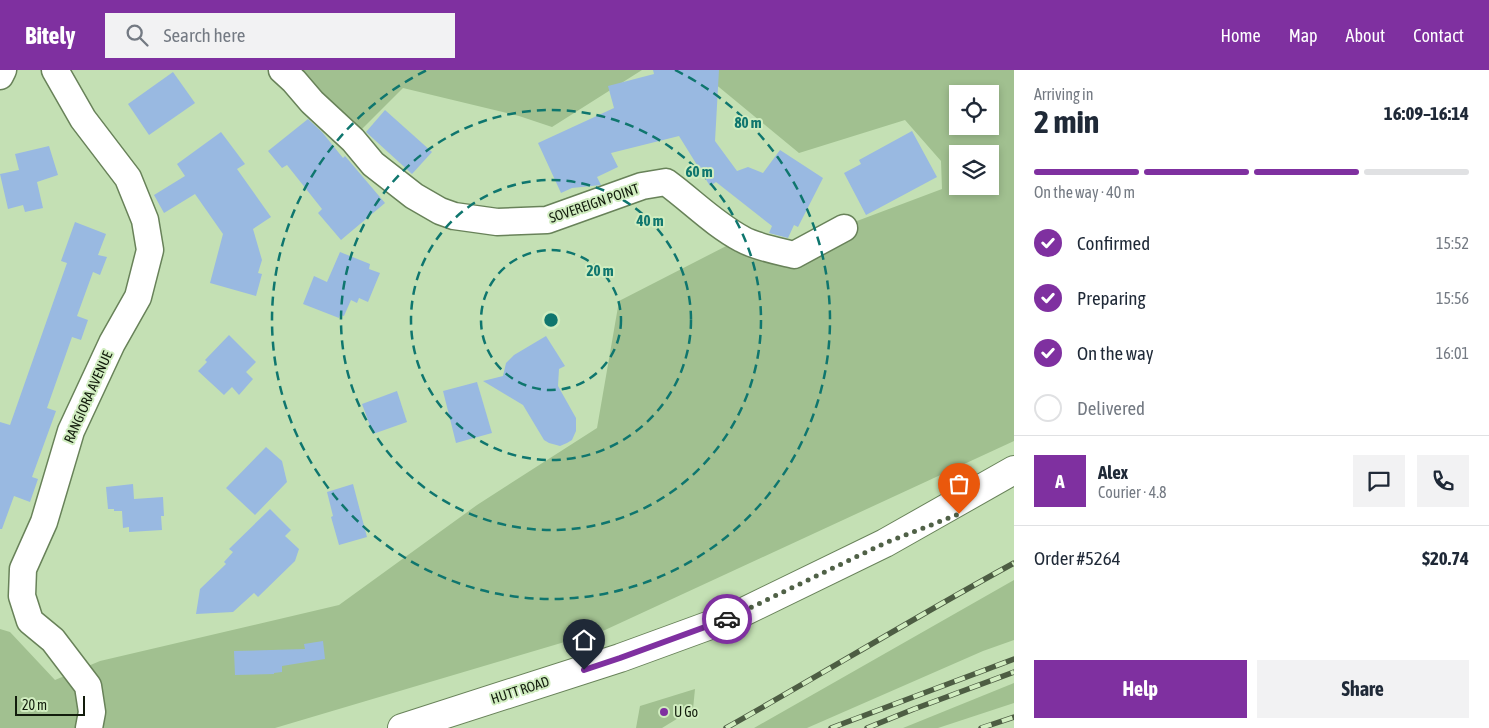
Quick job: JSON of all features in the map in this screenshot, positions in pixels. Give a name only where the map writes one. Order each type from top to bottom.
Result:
[{"type":"main road","name":"HUTT ROAD","points":[[402,728],[620,658],[735,616],[885,543],[1014,470]]},
{"type":"main road","name":"HUTT ROAD","points":[[885,543],[1014,491]]},
{"type":"street","points":[[0,76],[3,70]]},
{"type":"street","name":"RANGIORA AVENUE","points":[[55,70],[83,119],[128,178],[145,220],[150,250],[138,297],[112,343],[70,432],[44,522],[23,569],[22,596],[30,621],[53,640],[88,686],[92,712],[89,728]]},
{"type":"street","name":"SOVEREIGN POINT","points":[[282,70],[312,102],[353,140],[374,164],[414,196],[440,211],[454,216],[497,222],[547,220],[642,186],[666,182],[716,222],[743,240],[775,250],[794,254],[844,228]]},
{"type":"green space","points":[[299,70],[642,70],[552,127],[519,116],[403,88],[360,131]]},
{"type":"green space","points":[[684,70],[1014,70],[1014,441],[605,630],[275,728],[0,728],[0,629],[10,632],[55,680],[100,661],[339,605],[477,505],[597,428],[619,301],[736,241],[792,256],[841,227],[942,189],[941,161],[905,120],[799,153],[714,83]]},
{"type":"green space","points":[[1014,580],[1014,640],[983,651],[807,728],[754,728]]},
{"type":"green space","points":[[1014,683],[1014,703],[938,728],[903,728]]},
{"type":"green space","points":[[695,689],[693,709],[662,728],[636,728],[640,706]]},
{"type":"building","points":[[653,70],[719,70],[715,141],[737,171],[748,167],[763,173],[780,150],[823,178],[798,227],[794,225],[788,238],[769,233],[772,226],[716,182],[710,186],[679,136],[611,153],[618,167],[597,177],[601,185],[572,188],[561,193],[538,143],[614,108],[608,86],[654,74]]},
{"type":"building","points":[[173,72],[195,103],[149,135],[128,104]]},
{"type":"building","points":[[385,110],[432,152],[412,174],[366,132]]},
{"type":"building","points":[[308,119],[322,132],[343,158],[345,156],[385,203],[341,240],[318,213],[322,209],[287,165],[282,168],[268,151]]},
{"type":"building","points":[[912,131],[937,177],[866,215],[844,173],[861,164],[859,160]]},
{"type":"building","points":[[221,132],[245,164],[237,169],[271,217],[253,229],[262,260],[258,273],[262,274],[256,296],[210,283],[223,234],[195,194],[164,213],[154,195],[185,176],[177,164]]},
{"type":"building","points":[[49,146],[58,175],[37,182],[43,208],[25,212],[23,205],[8,209],[0,174],[19,170],[15,154]]},
{"type":"building","points":[[75,222],[106,234],[98,255],[107,257],[100,275],[93,272],[77,316],[88,320],[81,340],[72,337],[47,408],[56,411],[32,477],[38,479],[30,502],[14,496],[2,529],[0,529],[0,422],[10,425],[67,263],[61,261]]},
{"type":"building","points":[[340,252],[370,264],[369,269],[380,273],[368,302],[359,298],[357,303],[351,300],[344,316],[340,315],[339,318],[303,304],[314,276],[327,282]]},
{"type":"building","points":[[229,335],[256,362],[246,372],[253,379],[239,395],[232,387],[224,395],[198,371],[207,362],[205,360]]},
{"type":"building","points":[[546,336],[565,366],[559,369],[558,386],[576,418],[576,431],[572,440],[560,446],[544,440],[523,405],[483,381],[503,376],[506,363],[514,355]]},
{"type":"building","points":[[477,382],[492,433],[456,443],[443,391]]},
{"type":"building","points":[[397,391],[407,422],[373,434],[362,404]]},
{"type":"building","points":[[266,447],[282,461],[287,482],[255,515],[226,488]]},
{"type":"building","points":[[133,484],[134,499],[163,497],[164,516],[161,516],[162,530],[129,532],[129,527],[123,528],[122,511],[108,509],[106,487]]},
{"type":"building","points":[[353,484],[367,537],[339,545],[331,517],[333,516],[327,492]]},
{"type":"building","points":[[270,509],[291,530],[285,536],[299,549],[295,561],[258,597],[254,593],[233,612],[196,614],[200,589],[226,564],[224,562],[233,552],[229,549]]},
{"type":"building","points":[[323,641],[325,659],[282,666],[282,672],[274,674],[235,675],[234,651],[305,649],[304,644]]},
{"type":"railway","points":[[726,728],[1014,563]]},
{"type":"railway","points":[[831,728],[1014,659]]},
{"type":"railway","points":[[867,728],[1014,672]]},
{"type":"railway","points":[[981,728],[1014,717]]},
{"type":"way so far","points":[[727,619],[885,543],[959,514]]},
{"type":"place","name":"U Go","points":[[664,712]]},
{"type":"route","points":[[584,670],[727,619]]}]
